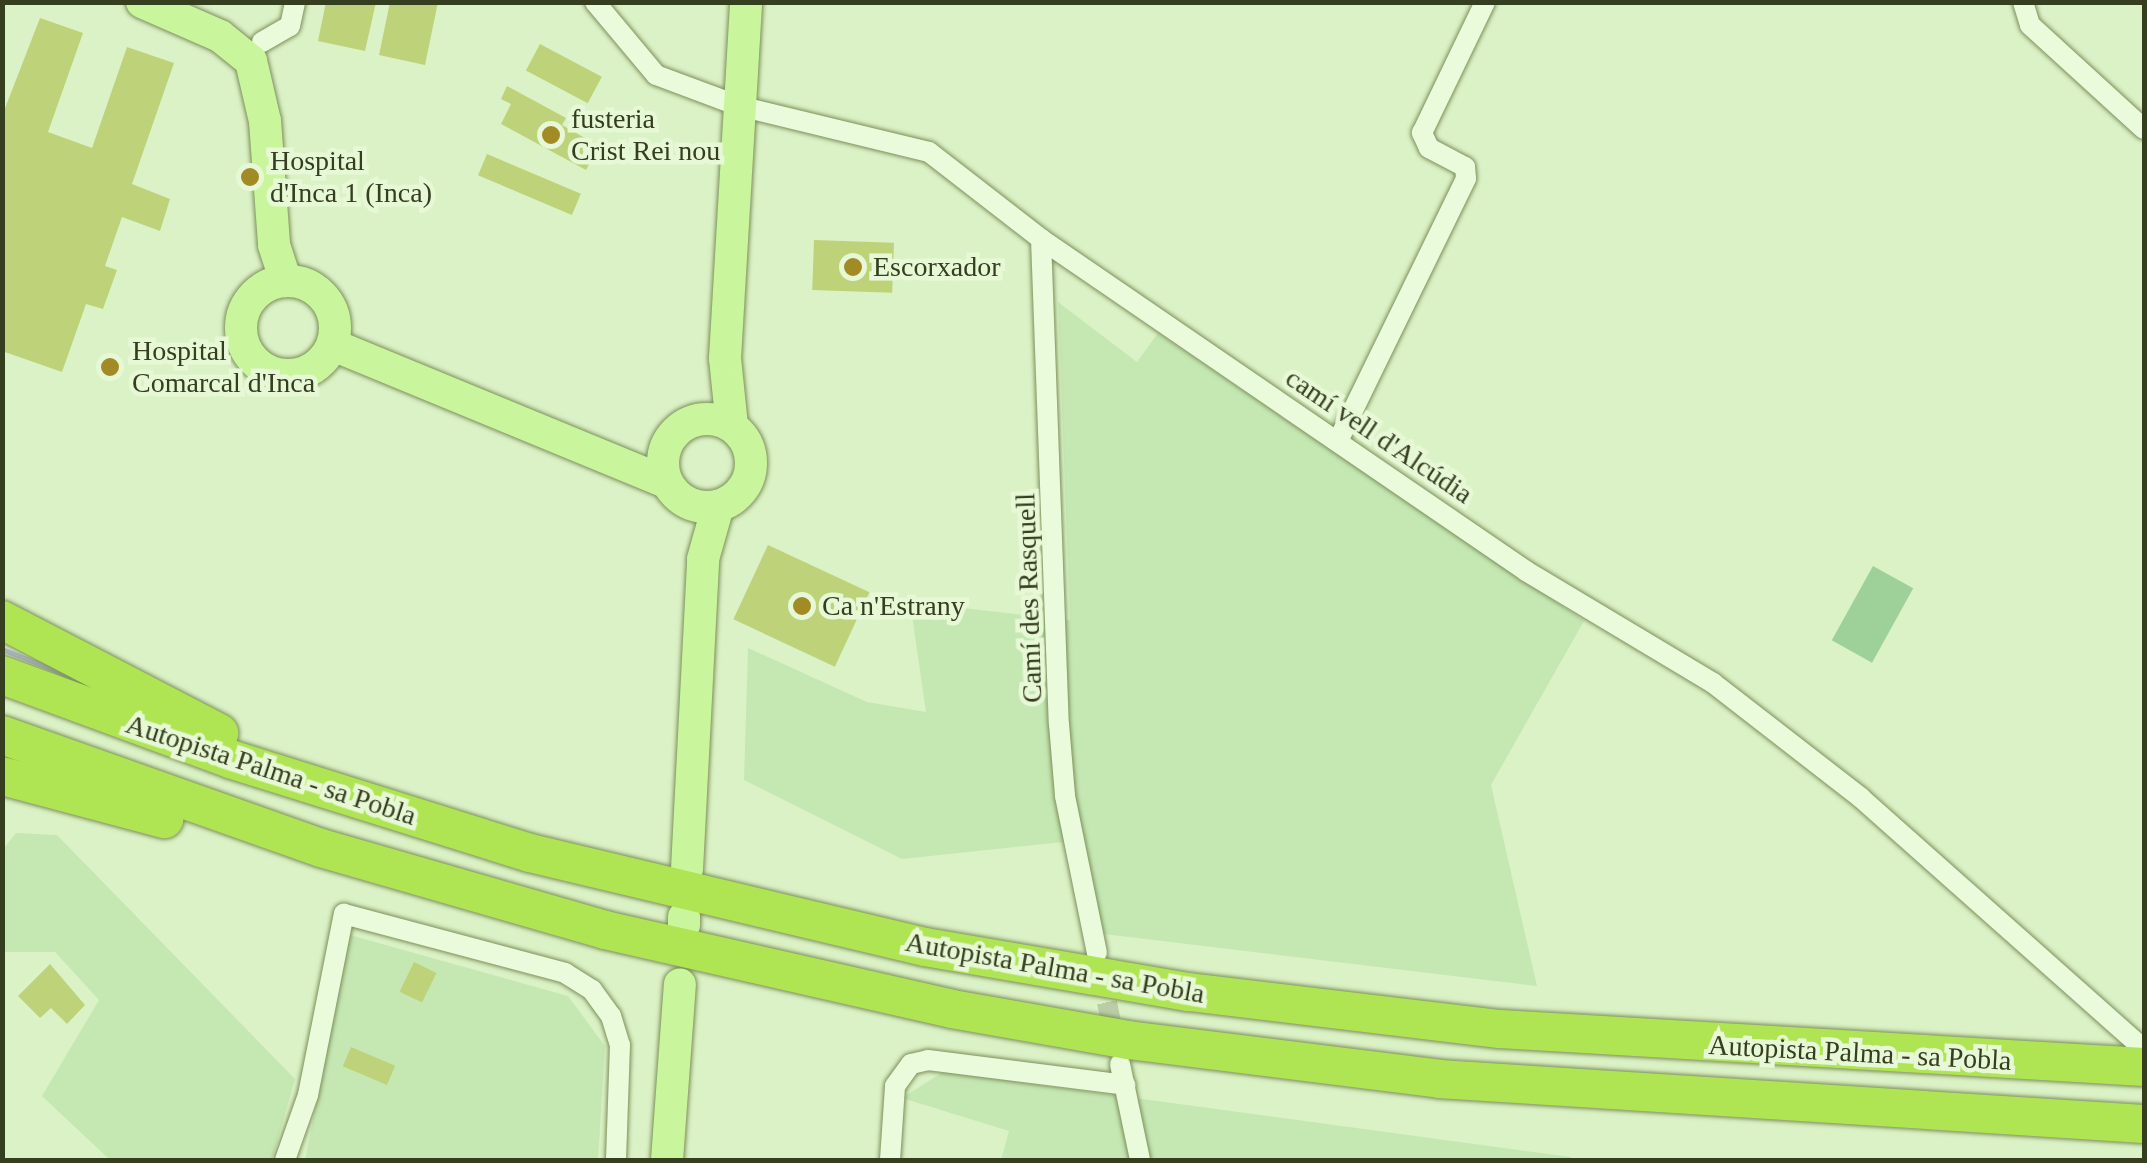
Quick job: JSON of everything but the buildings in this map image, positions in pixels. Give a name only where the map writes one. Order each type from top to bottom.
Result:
[{"type":"highway","points":[[2,620],[178,714],[345,782],[384,809]]},
{"type":"highway","name":"Autopista Palma - sa Pobla","points":[[2,675],[384,809],[575,865],[836,929],[1189,992],[1590,1036],[2144,1067]]},
{"type":"highway","name":"Autopista Palma - sa Pobla","points":[[2,735],[321,848],[715,958],[1143,1042],[1543,1089],[2144,1124]]},
{"type":"highway","points":[[2,776],[279,851],[321,848]]},
{"type":"main road","points":[[718,422],[725,366],[746,2]]},
{"type":"main road","points":[[155,7],[241,27],[262,42],[274,81],[265,121]]},
{"type":"main road","points":[[155,7],[243,51],[257,77],[265,121],[274,245],[286,281]]},
{"type":"main road","points":[[286,281],[316,290],[326,301],[336,330],[332,346],[318,366],[294,376],[278,375],[252,359],[240,330],[246,306],[261,289],[286,281]]},
{"type":"main road","points":[[332,346],[609,454],[706,506]]},
{"type":"main road","points":[[609,454],[668,441],[718,422]]},
{"type":"main road","points":[[706,506],[741,492],[752,466],[743,436],[718,422]]},
{"type":"main road","points":[[668,441],[668,483]]},
{"type":"main road","points":[[687,870],[706,506]]},
{"type":"main road","points":[[667,1160],[680,984]]},
{"type":"street","points":[[262,42],[284,34],[296,2]]},
{"type":"street","name":"camí vell d'Alcúdia","points":[[595,2],[656,76],[740,106],[928,152],[1040,238],[1526,571],[1728,694],[1861,798],[2144,1048]]},
{"type":"street","points":[[1338,441],[1466,178],[1465,167],[1429,148],[1422,133],[1485,2]]},
{"type":"street","points":[[2024,2],[2030,25],[2144,129]]},
{"type":"street","name":"Camí des Rasquell","points":[[1040,238],[1064,778],[1097,953]]},
{"type":"street","points":[[285,1160],[308,1095],[344,914],[565,974],[592,990],[611,1016],[620,1045],[616,1160]]},
{"type":"street","points":[[890,1160],[895,1086],[911,1064],[928,1060],[1124,1085]]},
{"type":"street","points":[[1120,1064],[1140,1160]]},
{"type":"green space","points":[[1058,302],[1137,362],[1158,333],[1584,621],[1491,785],[1537,986],[1104,934],[1083,840],[902,859],[744,780],[748,648],[867,702],[926,712],[910,602],[1070,620]]},
{"type":"green space","points":[[1873,566],[1913,588],[1872,663],[1832,640]]},
{"type":"green space","points":[[16,833],[57,835],[295,1079],[272,1160],[110,1160],[42,1096],[99,1000],[55,952],[3,952],[3,849]]},
{"type":"green space","points":[[350,935],[568,996],[605,1046],[598,1160],[305,1160]]},
{"type":"green space","points":[[943,1072],[1571,1160],[1001,1160],[1009,1131],[902,1098]]},
{"type":"waterway","points":[[2,649],[70,676]]},
{"type":"tunnel","points":[[1101,973],[1115,1042]]},
{"type":"place","name":"fusteria Crist Rei nou","points":[[551,135]]},
{"type":"place","name":"Hospital d'Inca 1 (Inca)","points":[[250,177]]},
{"type":"place","name":"Escorxador","points":[[853,267]]},
{"type":"place","name":"Hospital Comarcal d'Inca","points":[[110,367]]},
{"type":"place","name":"Ca n'Estrany","points":[[802,606]]}]
